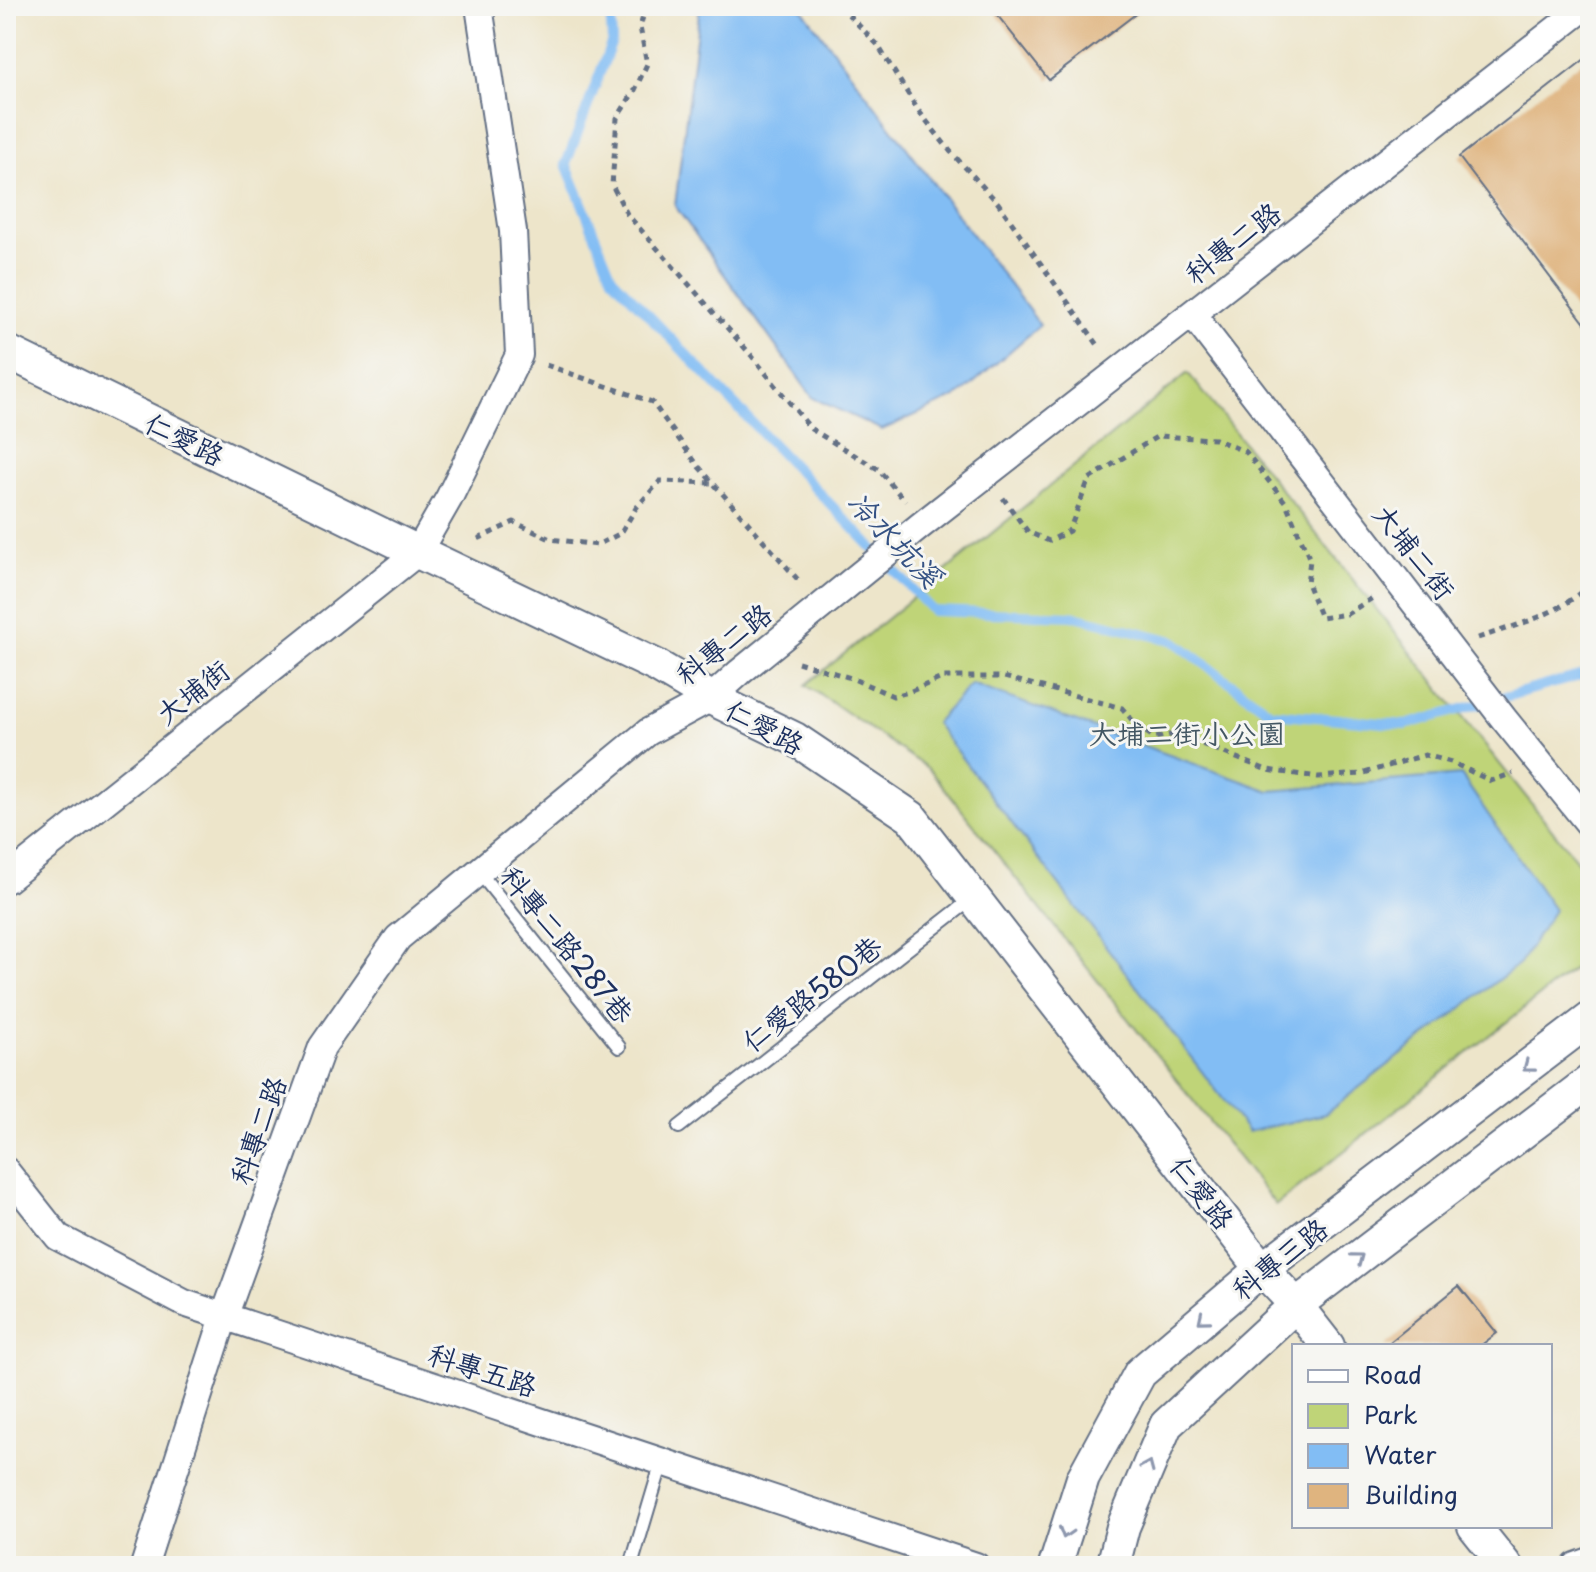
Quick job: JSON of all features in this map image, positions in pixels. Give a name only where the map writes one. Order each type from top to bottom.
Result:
[{"type":"street","points":[[418,552],[449,498],[519,355],[513,231],[479,6]]},
{"type":"street","name":"科專二路","points":[[144,1566],[224,1317],[322,1047],[398,938],[648,732],[711,698],[920,526],[1586,6]]},
{"type":"street","name":"大埔二街","points":[[1192,314],[1504,719],[1590,825]]},
{"type":"street","name":"仁愛路","points":[[6,351],[657,666],[711,698],[795,739],[911,817],[1262,1269],[1326,1344]]},
{"type":"street","name":"大埔街","points":[[6,880],[418,552]]},
{"type":"street","name":"科專三路","points":[[1055,1566],[1083,1478],[1140,1373],[1262,1269],[1590,1019]]},
{"type":"street","name":"科專三路","points":[[1113,1566],[1123,1527],[1166,1425],[1296,1305],[1590,1081]]},
{"type":"street","name":"科專五路","points":[[6,1171],[58,1237],[184,1303],[976,1566]]},
{"type":"street","points":[[1476,1528],[1506,1566]]},
{"type":"street","points":[[1576,1566],[1590,1561]]},
{"type":"lane","name":"科專二路287巷","points":[[479,872],[619,1047]]},
{"type":"lane","name":"仁愛路580巷","points":[[679,1127],[973,897]]},
{"type":"lane","points":[[631,1566],[662,1462]]},
{"type":"path","points":[[646,6],[640,27],[647,64],[617,118],[612,185],[627,214],[751,355],[811,429],[878,469],[905,501]]},
{"type":"path","points":[[840,6],[877,44],[918,110],[950,151],[998,203],[1098,345]]},
{"type":"path","points":[[546,365],[652,402],[712,483],[800,582]]},
{"type":"path","points":[[1003,498],[1028,532],[1049,541],[1069,531],[1089,479],[1158,436],[1215,439],[1246,452],[1286,503],[1310,560],[1307,583],[1321,618],[1347,614],[1399,582]]},
{"type":"path","points":[[478,539],[514,522],[550,539],[597,545],[621,533],[636,508],[660,481],[712,483]]},
{"type":"path","points":[[1452,650],[1563,606],[1590,583]]},
{"type":"path","points":[[796,662],[851,678],[893,696],[944,677],[1004,677],[1122,708],[1138,727],[1155,738],[1169,735],[1184,737],[1267,770],[1318,777],[1361,774],[1425,755],[1451,762],[1491,781],[1518,772]]},
{"type":"green space","name":"大埔二街小公園","points":[[1188,373],[1590,877],[1590,956],[1276,1205],[929,769],[806,685]]},
{"type":"water","points":[[700,6],[800,6],[1040,325],[960,395],[882,430],[813,398],[675,206]]},
{"type":"water","points":[[971,684],[1270,791],[1461,775],[1554,910],[1520,963],[1325,1114],[1248,1132],[935,723]]},
{"type":"building","points":[[990,6],[1146,6],[1049,80]]},
{"type":"building","points":[[1590,55],[1590,330],[1459,157]]},
{"type":"building","points":[[1459,1286],[1497,1333],[1483,1344],[1387,1344]]},
{"type":"waterway","name":"冷水坑溪","points":[[610,6],[612,41],[566,164],[612,277],[933,611],[1075,616],[1174,641],[1271,713],[1405,725],[1590,675]]}]
